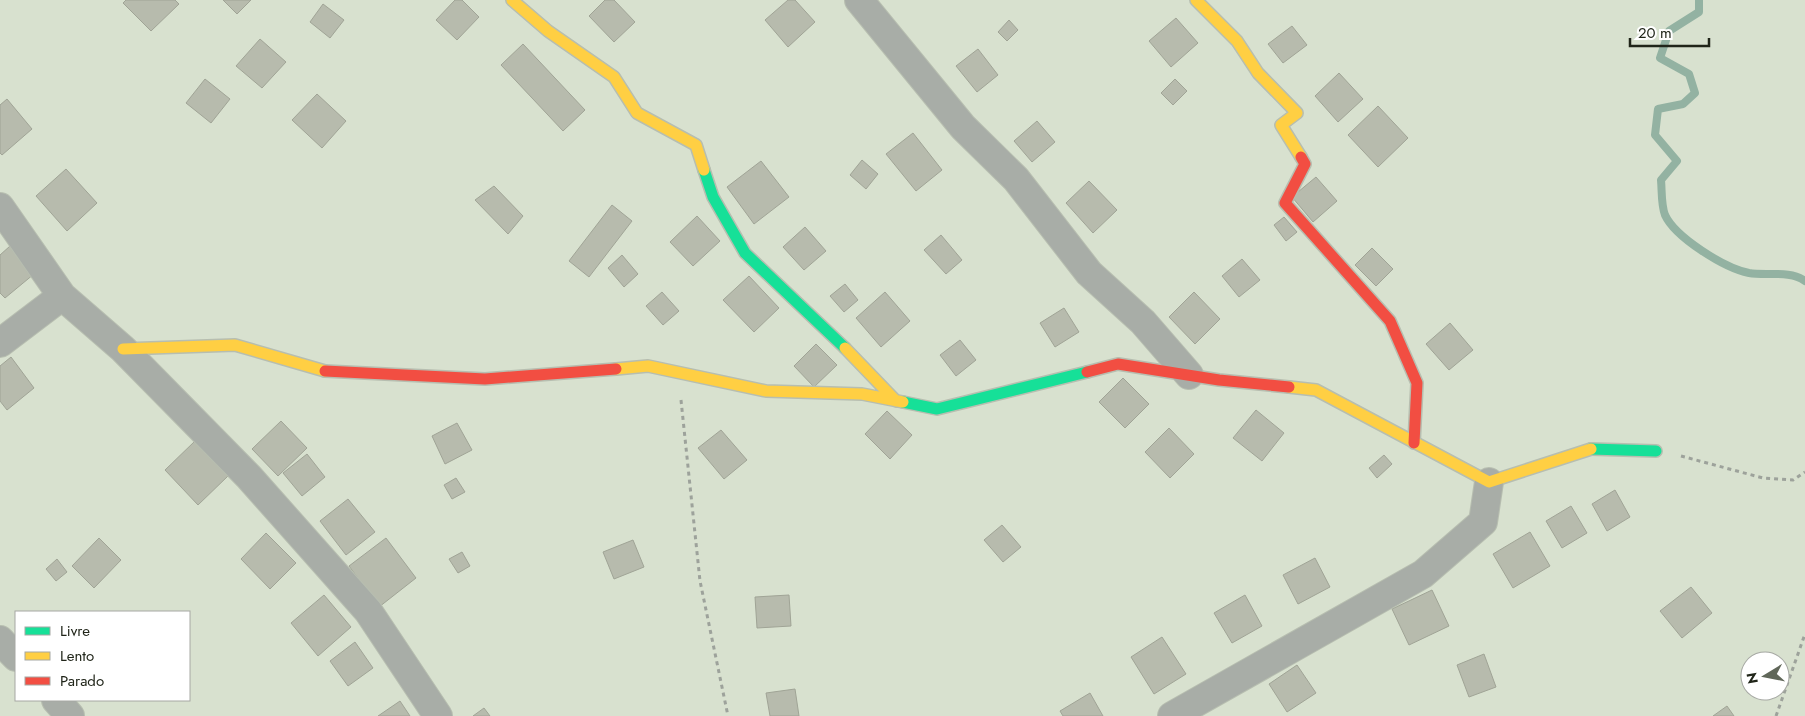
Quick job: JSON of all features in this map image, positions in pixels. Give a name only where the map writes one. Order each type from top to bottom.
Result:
[{"type":"street","points":[[512,0],[548,31],[614,77],[637,113],[696,145],[713,197],[745,253],[835,337],[896,401]]},
{"type":"street","points":[[859,0],[963,127],[1016,179],[1089,273],[1143,322],[1189,375]]},
{"type":"street","points":[[1196,0],[1237,41],[1258,73],[1297,113],[1282,125],[1305,164],[1285,203],[1390,321],[1417,383],[1414,443]]},
{"type":"street","points":[[0,207],[62,296],[123,349],[249,477],[368,611],[438,716]]},
{"type":"street","points":[[0,343],[62,296]]},
{"type":"street","points":[[123,349],[235,344],[326,371],[485,379],[648,366],[766,391],[862,394],[937,409],[1118,364],[1219,380],[1316,390],[1489,482],[1592,448],[1656,451]]},
{"type":"street","points":[[1172,716],[1296,648],[1344,617],[1423,574],[1483,522],[1489,482]]},
{"type":"street","points":[[0,640],[15,656]]},
{"type":"street","points":[[57,701],[70,716]]},
{"type":"path","points":[[678,372],[700,581],[728,716]]},
{"type":"path","points":[[1656,451],[1764,478],[1793,480],[1805,472]]},
{"type":"path","points":[[1776,716],[1805,634]]},
{"type":"building","points":[[126,0],[175,0],[179,4],[151,31],[123,3]]},
{"type":"building","points":[[223,0],[251,0],[237,14]]},
{"type":"building","points":[[455,0],[462,0],[479,17],[457,40],[436,20]]},
{"type":"building","points":[[605,0],[614,0],[635,22],[614,42],[589,16]]},
{"type":"building","points":[[788,0],[795,0],[815,22],[788,47],[765,20]]},
{"type":"building","points":[[323,4],[344,20],[330,38],[310,22]]},
{"type":"building","points":[[1176,18],[1198,43],[1171,67],[1149,41]]},
{"type":"building","points":[[1009,20],[1018,30],[1007,41],[998,32]]},
{"type":"building","points":[[1292,26],[1307,45],[1283,63],[1268,44]]},
{"type":"building","points":[[260,39],[286,62],[262,88],[236,66]]},
{"type":"building","points":[[523,44],[585,110],[563,131],[501,65]]},
{"type":"building","points":[[978,49],[998,75],[977,92],[956,66]]},
{"type":"building","points":[[1339,73],[1363,99],[1338,122],[1315,96]]},
{"type":"building","points":[[205,79],[230,99],[211,123],[186,103]]},
{"type":"building","points":[[1175,79],[1187,91],[1173,105],[1161,93]]},
{"type":"building","points":[[317,94],[346,121],[322,148],[292,120]]},
{"type":"building","points":[[7,99],[32,129],[2,155],[0,153],[0,105]]},
{"type":"building","points":[[1378,106],[1408,138],[1378,167],[1348,135]]},
{"type":"building","points":[[1037,121],[1055,142],[1032,162],[1014,141]]},
{"type":"building","points":[[913,133],[942,170],[916,191],[886,154]]},
{"type":"building","points":[[862,160],[878,174],[866,189],[850,175]]},
{"type":"building","points":[[761,161],[789,197],[754,224],[727,187]]},
{"type":"building","points":[[66,169],[97,203],[67,231],[36,196]]},
{"type":"building","points":[[1316,177],[1337,201],[1313,222],[1292,197]]},
{"type":"building","points":[[1089,181],[1117,210],[1093,233],[1066,203]]},
{"type":"building","points":[[494,186],[523,216],[508,234],[475,200]]},
{"type":"building","points":[[612,205],[632,221],[589,277],[569,261]]},
{"type":"building","points":[[697,216],[720,241],[693,266],[670,242]]},
{"type":"building","points":[[1284,217],[1297,232],[1286,241],[1274,225]]},
{"type":"building","points":[[805,227],[826,251],[804,270],[783,247]]},
{"type":"building","points":[[941,235],[962,260],[946,274],[924,250]]},
{"type":"building","points":[[10,246],[34,274],[5,298],[0,293],[0,255]]},
{"type":"building","points":[[1372,248],[1393,269],[1376,286],[1355,265]]},
{"type":"building","points":[[622,255],[638,274],[624,287],[608,268]]},
{"type":"building","points":[[1242,259],[1260,280],[1239,297],[1222,276]]},
{"type":"building","points":[[749,276],[779,308],[754,332],[723,300]]},
{"type":"building","points":[[845,284],[858,300],[844,312],[830,296]]},
{"type":"building","points":[[662,292],[679,311],[663,325],[646,306]]},
{"type":"building","points":[[885,292],[910,321],[881,347],[856,318]]},
{"type":"building","points":[[1194,292],[1220,319],[1195,344],[1169,317]]},
{"type":"building","points":[[1064,308],[1079,332],[1055,347],[1040,323]]},
{"type":"building","points":[[1450,323],[1473,350],[1449,370],[1426,344]]},
{"type":"building","points":[[960,340],[976,360],[956,376],[940,355]]},
{"type":"building","points":[[816,344],[837,365],[814,387],[794,366]]},
{"type":"building","points":[[11,357],[34,388],[7,410],[0,401],[0,366]]},
{"type":"building","points":[[1123,378],[1149,404],[1125,428],[1099,402]]},
{"type":"building","points":[[1256,410],[1284,433],[1262,461],[1233,438]]},
{"type":"building","points":[[887,411],[912,435],[890,459],[865,434]]},
{"type":"building","points":[[281,421],[307,448],[278,476],[252,449]]},
{"type":"building","points":[[457,423],[472,450],[445,464],[432,436]]},
{"type":"building","points":[[1169,428],[1194,454],[1170,478],[1145,452]]},
{"type":"building","points":[[721,430],[747,460],[724,479],[698,448]]},
{"type":"building","points":[[195,441],[228,476],[198,505],[165,470]]},
{"type":"building","points":[[307,454],[325,477],[302,496],[283,473]]},
{"type":"building","points":[[1384,455],[1392,464],[1377,478],[1369,468]]},
{"type":"building","points":[[456,478],[465,492],[452,499],[444,485]]},
{"type":"building","points":[[1615,490],[1630,517],[1607,531],[1592,504]]},
{"type":"building","points":[[348,499],[375,532],[346,555],[320,521]]},
{"type":"building","points":[[1571,506],[1587,533],[1562,548],[1546,521]]},
{"type":"building","points":[[1002,525],[1021,547],[1003,562],[984,540]]},
{"type":"building","points":[[1530,532],[1550,566],[1513,588],[1493,554]]},
{"type":"building","points":[[266,533],[296,563],[270,589],[241,559]]},
{"type":"building","points":[[99,538],[121,560],[94,588],[72,566]]},
{"type":"building","points":[[386,538],[416,578],[379,607],[349,566]]},
{"type":"building","points":[[633,540],[644,567],[614,579],[603,552]]},
{"type":"building","points":[[462,552],[470,566],[458,573],[449,559]]},
{"type":"building","points":[[1315,558],[1330,587],[1298,604],[1283,575]]},
{"type":"building","points":[[57,559],[67,572],[56,581],[46,569]]},
{"type":"building","points":[[1691,587],[1712,613],[1682,638],[1660,611]]},
{"type":"building","points":[[1432,590],[1449,626],[1409,645],[1392,609]]},
{"type":"building","points":[[324,595],[351,627],[318,656],[291,623]]},
{"type":"building","points":[[789,595],[791,626],[757,628],[755,597]]},
{"type":"building","points":[[1245,595],[1262,626],[1232,643],[1214,613]]},
{"type":"building","points":[[1162,637],[1186,674],[1154,694],[1131,657]]},
{"type":"building","points":[[355,642],[373,668],[348,686],[330,661]]},
{"type":"building","points":[[1484,654],[1496,687],[1469,697],[1457,665]]},
{"type":"building","points":[[1297,665],[1316,693],[1287,712],[1269,684]]},
{"type":"building","points":[[795,689],[799,716],[770,716],[766,693]]},
{"type":"building","points":[[1090,693],[1103,716],[1063,716],[1060,711]]},
{"type":"building","points":[[400,701],[410,716],[378,716]]},
{"type":"building","points":[[1727,706],[1734,716],[1713,716]]},
{"type":"building","points":[[484,708],[490,716],[473,716]]},
{"type":"waterway","points":[[1699,0],[1699,12],[1669,31],[1660,58],[1689,74],[1695,93],[1683,104],[1658,109],[1655,135],[1677,161],[1661,180],[1662,202],[1665,215],[1670,224],[1689,242],[1727,265],[1749,273],[1785,274],[1805,281]]},
{"type":"traffic: fast","points":[[704,170],[713,197],[745,253],[845,348]]},
{"type":"traffic: fast","points":[[903,402],[937,409],[1087,372]]},
{"type":"traffic: fast","points":[[1591,449],[1656,451]]},
{"type":"traffic: slow","points":[[512,0],[548,31],[614,77],[637,113],[696,145],[704,170]]},
{"type":"traffic: slow","points":[[1196,0],[1237,41],[1258,73],[1297,113],[1281,125],[1301,157]]},
{"type":"traffic: slow","points":[[123,349],[235,345],[325,371]]},
{"type":"traffic: slow","points":[[845,348],[896,401]]},
{"type":"traffic: slow","points":[[616,369],[648,366],[766,391],[862,394],[903,402]]},
{"type":"traffic: slow","points":[[1289,387],[1316,390],[1489,482],[1591,449]]},
{"type":"traffic: jam","points":[[1301,157],[1305,164],[1285,203],[1390,321],[1417,383],[1414,443]]},
{"type":"traffic: jam","points":[[1087,372],[1118,364],[1219,380],[1289,387]]},
{"type":"traffic: jam","points":[[325,371],[485,379],[616,369]]}]
